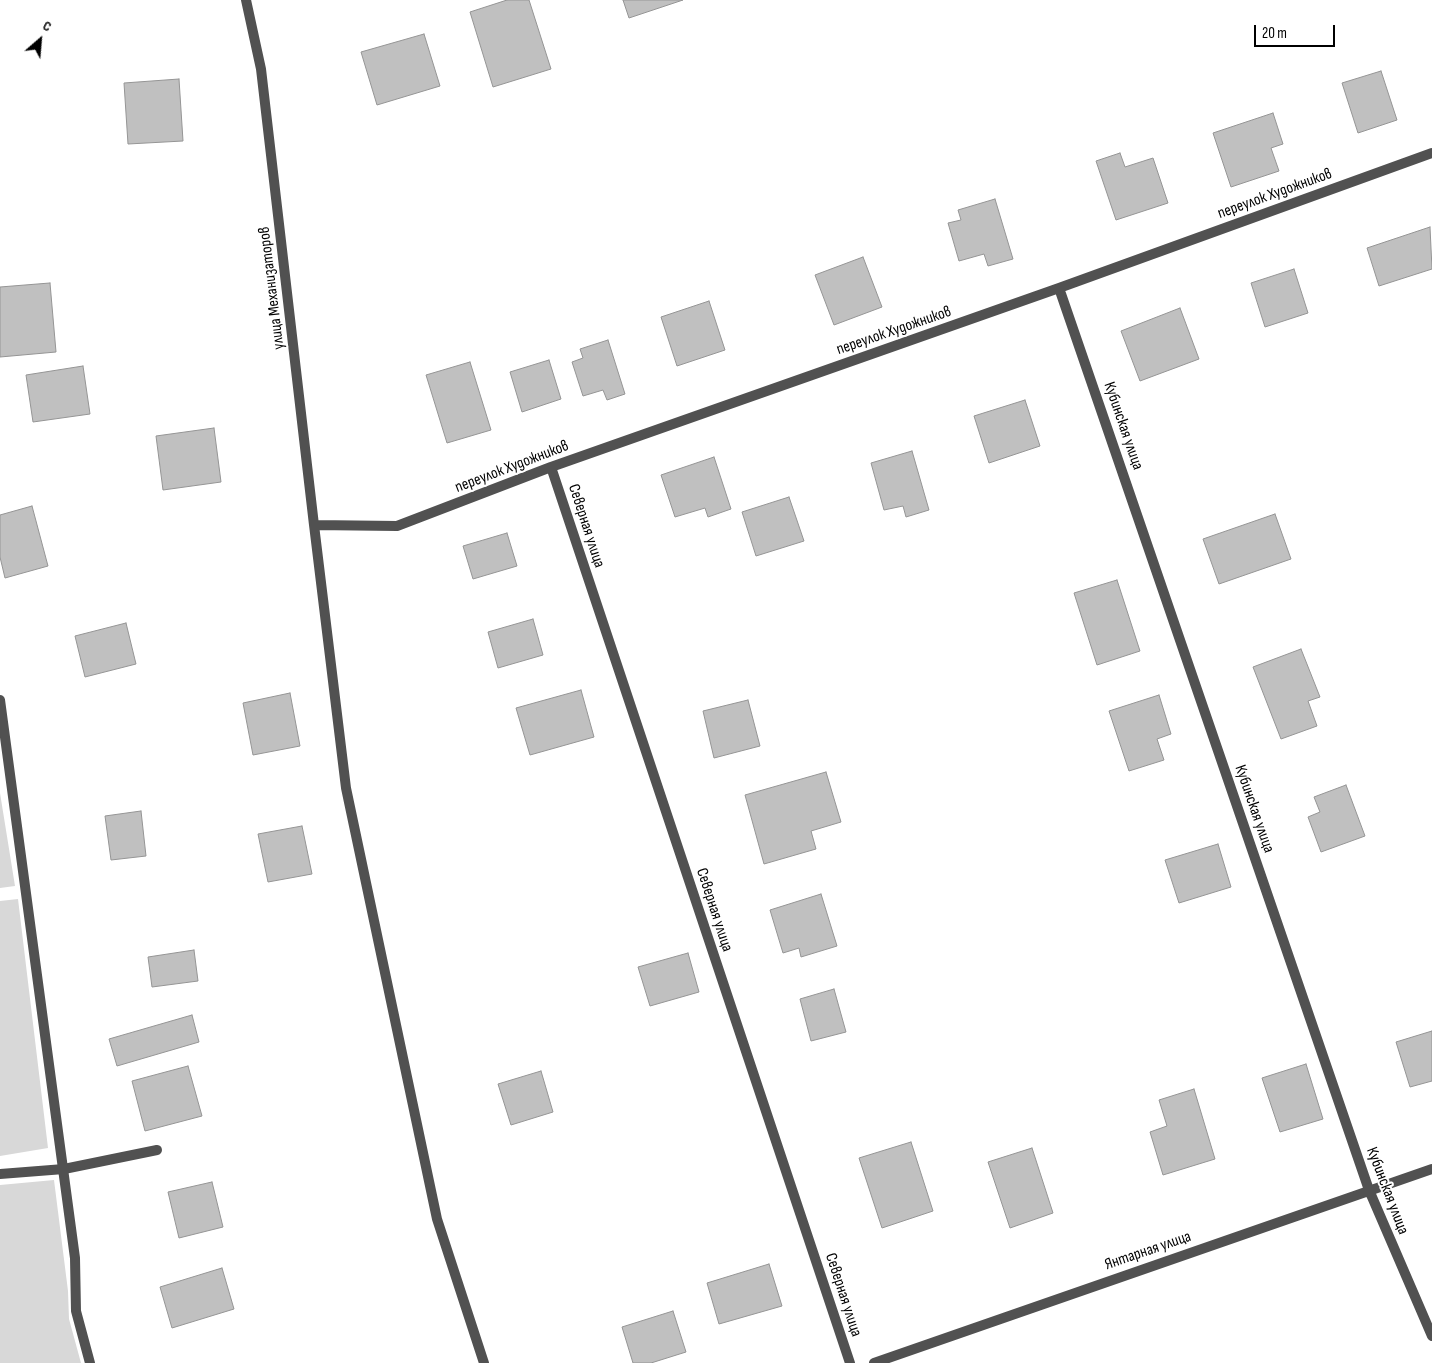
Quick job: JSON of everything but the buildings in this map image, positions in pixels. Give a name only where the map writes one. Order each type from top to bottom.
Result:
[{"type":"street","name":"улица Механизаторов","points":[[246,0],[261,69],[346,788],[437,1219],[484,1363]]},
{"type":"street","name":"переулок Художников","points":[[314,525],[397,526],[551,467],[1059,288],[1432,153]]},
{"type":"street","name":"Кубинская улица","points":[[1059,288],[1369,1190],[1432,1336]]},
{"type":"street","name":"Северная улица","points":[[551,467],[850,1363]]},
{"type":"street","points":[[0,700],[76,1258],[76,1311],[90,1363]]},
{"type":"street","points":[[0,1174],[64,1169],[157,1150]]},
{"type":"street","name":"Янтарная улица","points":[[874,1363],[1432,1169]]},
{"type":"shaded area","points":[[0,793],[15,886],[0,888]]},
{"type":"shaded area","points":[[18,899],[48,1148],[0,1156],[0,901]]},
{"type":"shaded area","points":[[54,1180],[68,1291],[69,1319],[81,1363],[0,1363],[0,1185]]}]
